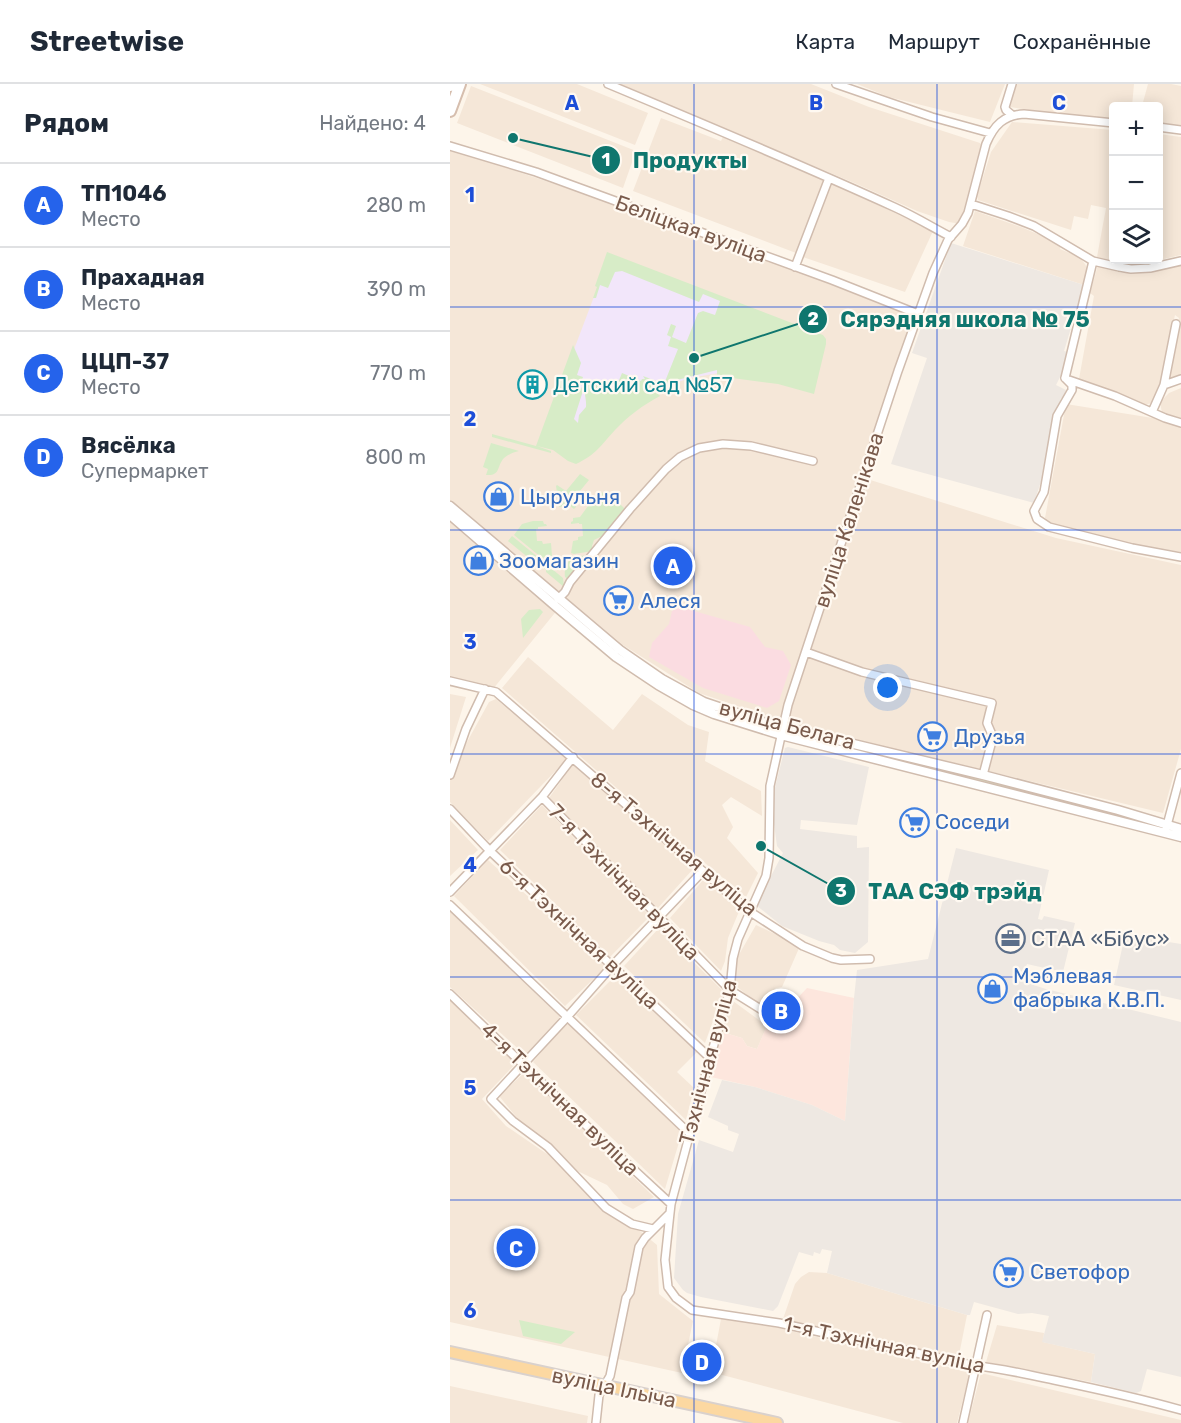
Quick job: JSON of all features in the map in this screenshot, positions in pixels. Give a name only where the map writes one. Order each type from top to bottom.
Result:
[{"type":"main road","points":[[450,111],[460,84]]},
{"type":"main road","name":"вуліца Ільіча","points":[[450,1352],[777,1423]]},
{"type":"street","points":[[608,84],[897,208],[951,237]]},
{"type":"street","points":[[836,84],[901,107],[990,134],[1001,121],[1012,115],[1024,114],[1109,123]]},
{"type":"street","points":[[1012,84],[1005,107],[1012,115]]},
{"type":"street","points":[[1163,128],[1181,130]]},
{"type":"street","name":"вуліца Каленікава","points":[[782,731],[788,705],[918,314],[933,273],[951,237],[968,213],[990,134]]},
{"type":"street","name":"Беліцкая вуліца","points":[[450,146],[536,172],[918,314]]},
{"type":"street","points":[[795,267],[829,178]]},
{"type":"street","points":[[971,204],[1034,226],[1093,261],[1131,268],[1150,268],[1181,261]]},
{"type":"street","points":[[1065,378],[1093,261]]},
{"type":"street","points":[[1152,412],[1164,385],[1176,324]]},
{"type":"street","points":[[1065,378],[1181,423]]},
{"type":"street","points":[[1065,378],[1072,385],[1072,390],[1057,416],[1044,492],[1034,511],[1037,519],[1049,527],[1132,548],[1181,557]]},
{"type":"street","points":[[1164,385],[1181,379]]},
{"type":"street","points":[[558,598],[630,509],[680,457],[699,448],[723,444],[751,446],[813,461]]},
{"type":"street","name":"вуліца Белага","points":[[450,506],[620,650],[662,679],[704,702],[766,723],[782,731],[983,775],[1166,829],[1181,837]]},
{"type":"street","name":"вуліца Белага","points":[[450,515],[616,657],[658,686],[693,705],[714,714],[1166,829],[1181,829]]},
{"type":"street","points":[[806,652],[862,672],[992,703],[987,723],[993,734],[993,742],[983,775]]},
{"type":"street","points":[[450,681],[485,689],[466,729],[450,775]]},
{"type":"street","name":"8-я Тэхнічная вуліца","points":[[485,689],[496,692],[750,911],[803,945],[832,958],[870,959]]},
{"type":"street","name":"Тэхнічная вуліца","points":[[670,1213],[689,1133],[730,990],[733,958],[738,939],[766,876],[769,858],[770,786],[782,731]]},
{"type":"street","points":[[450,892],[542,797],[573,757]]},
{"type":"street","points":[[1166,829],[1181,773]]},
{"type":"street","name":"7-я Тэхнічная вуліца","points":[[542,797],[730,990],[762,1010]]},
{"type":"street","name":"6-я Тэхнічная вуліца","points":[[450,809],[490,851],[710,1058]]},
{"type":"street","points":[[653,1229],[632,1224],[606,1208],[548,1147],[513,1121],[491,1099],[612,966],[703,871]]},
{"type":"street","points":[[450,905],[689,1133]]},
{"type":"street","name":"4-я Тэхнічная вуліца","points":[[450,994],[671,1204]]},
{"type":"street","points":[[596,1423],[599,1395],[610,1376],[639,1247],[670,1213]]},
{"type":"street","name":"1-я Тэхнічная вуліца","points":[[670,1213],[665,1260],[668,1287],[676,1298],[692,1310],[778,1323],[976,1366],[992,1367],[1076,1384],[1181,1410]]},
{"type":"street","points":[[963,1423],[987,1315]]},
{"type":"shaded area","points":[[480,84],[577,84],[648,113],[635,145]]},
{"type":"shaded area","points":[[620,84],[811,84],[869,107],[980,143],[983,147],[961,224],[917,211]]},
{"type":"shaded area","points":[[857,84],[1005,84],[990,122],[889,97]]},
{"type":"shaded area","points":[[1016,84],[1134,84],[1132,102],[1109,102],[1109,120],[1010,107]]},
{"type":"shaded area","points":[[1148,84],[1181,86],[1181,127],[1163,125],[1163,102],[1143,102]]},
{"type":"shaded area","points":[[471,86],[636,151],[623,188],[457,123]]},
{"type":"shaded area","points":[[661,118],[721,141],[723,137],[825,181],[796,253],[633,191]]},
{"type":"shaded area","points":[[1012,122],[1109,130],[1109,260],[1097,257],[1106,208],[1091,205],[1088,219],[1074,216],[1071,230],[978,200],[977,196],[991,152]]},
{"type":"shaded area","points":[[1163,135],[1181,137],[1181,255],[1163,259]]},
{"type":"shaded area","points":[[450,149],[695,231],[913,317],[783,715],[780,718],[770,717],[699,693],[623,645],[567,598],[493,689],[450,680]]},
{"type":"shaded area","points":[[829,182],[933,231],[905,292],[803,257]]},
{"type":"shaded area","points":[[975,211],[1061,244],[1060,249],[1079,257],[1085,264],[1087,275],[1084,285],[963,246]]},
{"type":"shaded area","points":[[951,243],[1084,285],[1064,351],[1068,352],[1056,385],[1066,390],[1061,398],[1051,433],[1047,463],[1034,503],[891,464],[927,358],[912,353]]},
{"type":"shaded area","points":[[609,257],[822,339],[719,373],[690,378],[660,388],[628,410],[539,442]]},
{"type":"shaded area","points":[[1098,265],[1121,273],[1181,265],[1181,376],[1169,380],[1179,318],[1175,315],[1159,389],[1152,403],[1144,405],[1079,379],[1094,296],[1090,293]]},
{"type":"shaded area","points":[[1181,388],[1181,418],[1162,413],[1160,402],[1169,393]]},
{"type":"shaded area","points":[[1066,404],[1165,420],[1181,425],[1181,552],[1118,542],[1050,524],[1045,518]]},
{"type":"shaded area","points":[[864,478],[1056,538],[1181,565],[1181,749],[1163,813],[796,725],[789,713],[791,704]]},
{"type":"shaded area","points":[[680,607],[750,627],[765,647],[783,651],[791,665],[779,701],[767,708],[703,688],[649,657],[652,643],[669,624],[672,611]]},
{"type":"shaded area","points":[[528,657],[613,730],[642,694],[688,725],[709,732],[705,761],[761,791],[762,816],[731,797],[722,805],[733,827],[727,838],[758,873],[746,897],[659,825],[502,688]]},
{"type":"shaded area","points":[[450,694],[466,697],[450,748]]},
{"type":"shaded area","points":[[496,699],[567,759],[488,841],[450,802],[450,781],[456,762],[489,702]]},
{"type":"shaded area","points":[[785,748],[869,767],[857,825],[801,820],[800,829],[857,836],[857,848],[869,847],[868,942],[855,953],[840,950],[834,945],[782,926],[756,905],[783,853],[777,846],[774,791]]},
{"type":"shaded area","points":[[573,764],[694,868],[657,909],[549,798]]},
{"type":"shaded area","points":[[542,805],[650,916],[610,957],[500,850]]},
{"type":"shaded area","points":[[450,820],[478,850],[450,876]]},
{"type":"shaded area","points":[[956,848],[1049,870],[1038,919],[1042,920],[1044,916],[1075,923],[1063,972],[1027,964],[1021,981],[1181,1022],[1181,1377],[1147,1369],[1141,1391],[1136,1393],[1091,1382],[1095,1354],[1042,1342],[1049,1316],[1032,1313],[1018,1314],[974,1302],[970,1315],[967,1315],[827,1273],[832,1251],[822,1249],[820,1254],[814,1252],[813,1256],[799,1252],[778,1306],[773,1311],[687,1293],[674,1278],[678,1214],[699,1140],[733,1152],[739,1134],[708,1117],[722,1080],[755,1087],[812,1105],[845,1121],[857,970],[928,959]]},
{"type":"shaded area","points":[[488,860],[606,967],[565,1006],[454,896]]},
{"type":"shaded area","points":[[704,879],[740,909],[728,938],[725,961],[721,971],[670,918]]},
{"type":"shaded area","points":[[450,912],[560,1017],[525,1055],[450,987]]},
{"type":"shaded area","points":[[756,925],[800,946],[782,987],[776,988],[759,1005],[735,985],[737,958]]},
{"type":"shaded area","points":[[659,928],[725,993],[705,1043],[624,966]]},
{"type":"shaded area","points":[[1125,935],[1181,944],[1181,1000],[1114,985]]},
{"type":"shaded area","points":[[615,976],[697,1052],[677,1072],[694,1088],[686,1120],[576,1015]]},
{"type":"shaded area","points":[[807,988],[854,998],[845,1121],[812,1105],[755,1087],[711,1077],[722,1032],[742,1038],[747,1046],[757,1049],[777,1002],[790,1006]]},
{"type":"shaded area","points":[[450,1000],[518,1061],[482,1099],[506,1126],[547,1154],[499,1096],[525,1072],[654,1197],[633,1209],[623,1204],[607,1185],[552,1159],[657,1245],[659,1294],[693,1321],[682,1373],[450,1322]]},
{"type":"shaded area","points":[[733,1001],[767,1026],[757,1049],[747,1046],[742,1038],[722,1032]]},
{"type":"shaded area","points":[[567,1022],[683,1129],[665,1189],[533,1062]]},
{"type":"shaded area","points":[[809,1272],[827,1273],[967,1315],[958,1360],[783,1319],[795,1284]]},
{"type":"shaded area","points":[[721,1319],[769,1326],[970,1372],[957,1423],[903,1423],[711,1372]]},
{"type":"shaded area","points":[[997,1325],[1044,1333],[1043,1342],[1095,1354],[1091,1382],[986,1362]]},
{"type":"shaded area","points":[[981,1373],[1181,1420],[1181,1423],[968,1423]]},
{"type":"shaded area","points":[[450,1386],[588,1416],[587,1423],[450,1423]]},
{"type":"green space","points":[[607,252],[823,335],[826,344],[814,394],[778,384],[717,376],[717,370],[669,382],[663,387],[654,388],[660,396],[630,415],[594,453],[576,464],[553,450],[537,446],[551,453],[492,437],[492,434],[536,446],[573,345],[581,363],[577,375],[583,377],[578,391],[582,387],[582,394],[574,419],[578,423],[579,415],[586,407],[585,390],[588,384],[592,381],[615,390],[622,373],[641,381],[645,379],[643,376],[664,384],[678,349],[668,346],[671,337],[667,335],[671,324],[676,326],[672,337],[686,343],[698,313],[703,311],[715,315],[720,301],[703,294],[699,302],[622,271],[615,272],[608,288],[600,285],[596,298],[593,298]]},
{"type":"green space","points":[[491,443],[519,451],[504,458],[494,474],[486,475],[488,469],[483,467]]},
{"type":"green space","points":[[580,474],[589,480],[575,497],[578,500],[576,507],[574,509],[570,506],[559,507],[556,486],[566,491]]},
{"type":"green space","points":[[599,491],[614,498],[626,510],[604,538],[594,540],[593,551],[571,553],[573,541],[583,536],[582,524],[571,524],[571,522],[573,518],[580,517]]},
{"type":"green space","points":[[543,521],[546,524],[547,526],[536,529],[537,541],[542,541],[543,544],[551,543],[552,556],[542,558],[514,535],[522,524]]},
{"type":"green space","points":[[512,536],[539,558],[530,559],[508,541]]},
{"type":"green space","points":[[589,555],[569,580],[565,577],[566,566],[573,557]]},
{"type":"green space","points":[[541,560],[563,578],[564,587],[540,565],[532,561]]},
{"type":"green space","points":[[540,609],[543,612],[523,638],[521,619],[529,610]]},
{"type":"green space","points":[[803,736],[1148,822],[1147,825],[802,738]]},
{"type":"green space","points":[[519,1320],[575,1332],[561,1344],[523,1336]]},
{"type":"place","name":"Продукты","points":[[513,138]]},
{"type":"place","name":"Сярэдняя школа № 75","points":[[694,358]]},
{"type":"place","name":"Детский сад №57","points":[[532,385]]},
{"type":"place","name":"Цырульня","points":[[499,497]]},
{"type":"place","name":"Зоомагазин","points":[[478,561]]},
{"type":"place","name":"ТП1046","points":[[673,566]]},
{"type":"place","name":"Алеся","points":[[619,601]]},
{"type":"place","name":"Друзья","points":[[933,737]]},
{"type":"place","name":"Соседи","points":[[914,822]]},
{"type":"place","name":"ТАА СЭФ трэйд","points":[[761,846]]},
{"type":"place","name":"СТАА «Бібус»","points":[[1010,939]]},
{"type":"place","name":"Мэблевая фабрыка К.В.П.","points":[[992,988]]},
{"type":"place","name":"Прахадная","points":[[781,1011]]},
{"type":"place","name":"ЦЦП-37","points":[[516,1248]]},
{"type":"place","name":"Светофор","points":[[1009,1272]]},
{"type":"place","name":"Вясёлка","points":[[702,1362]]}]
